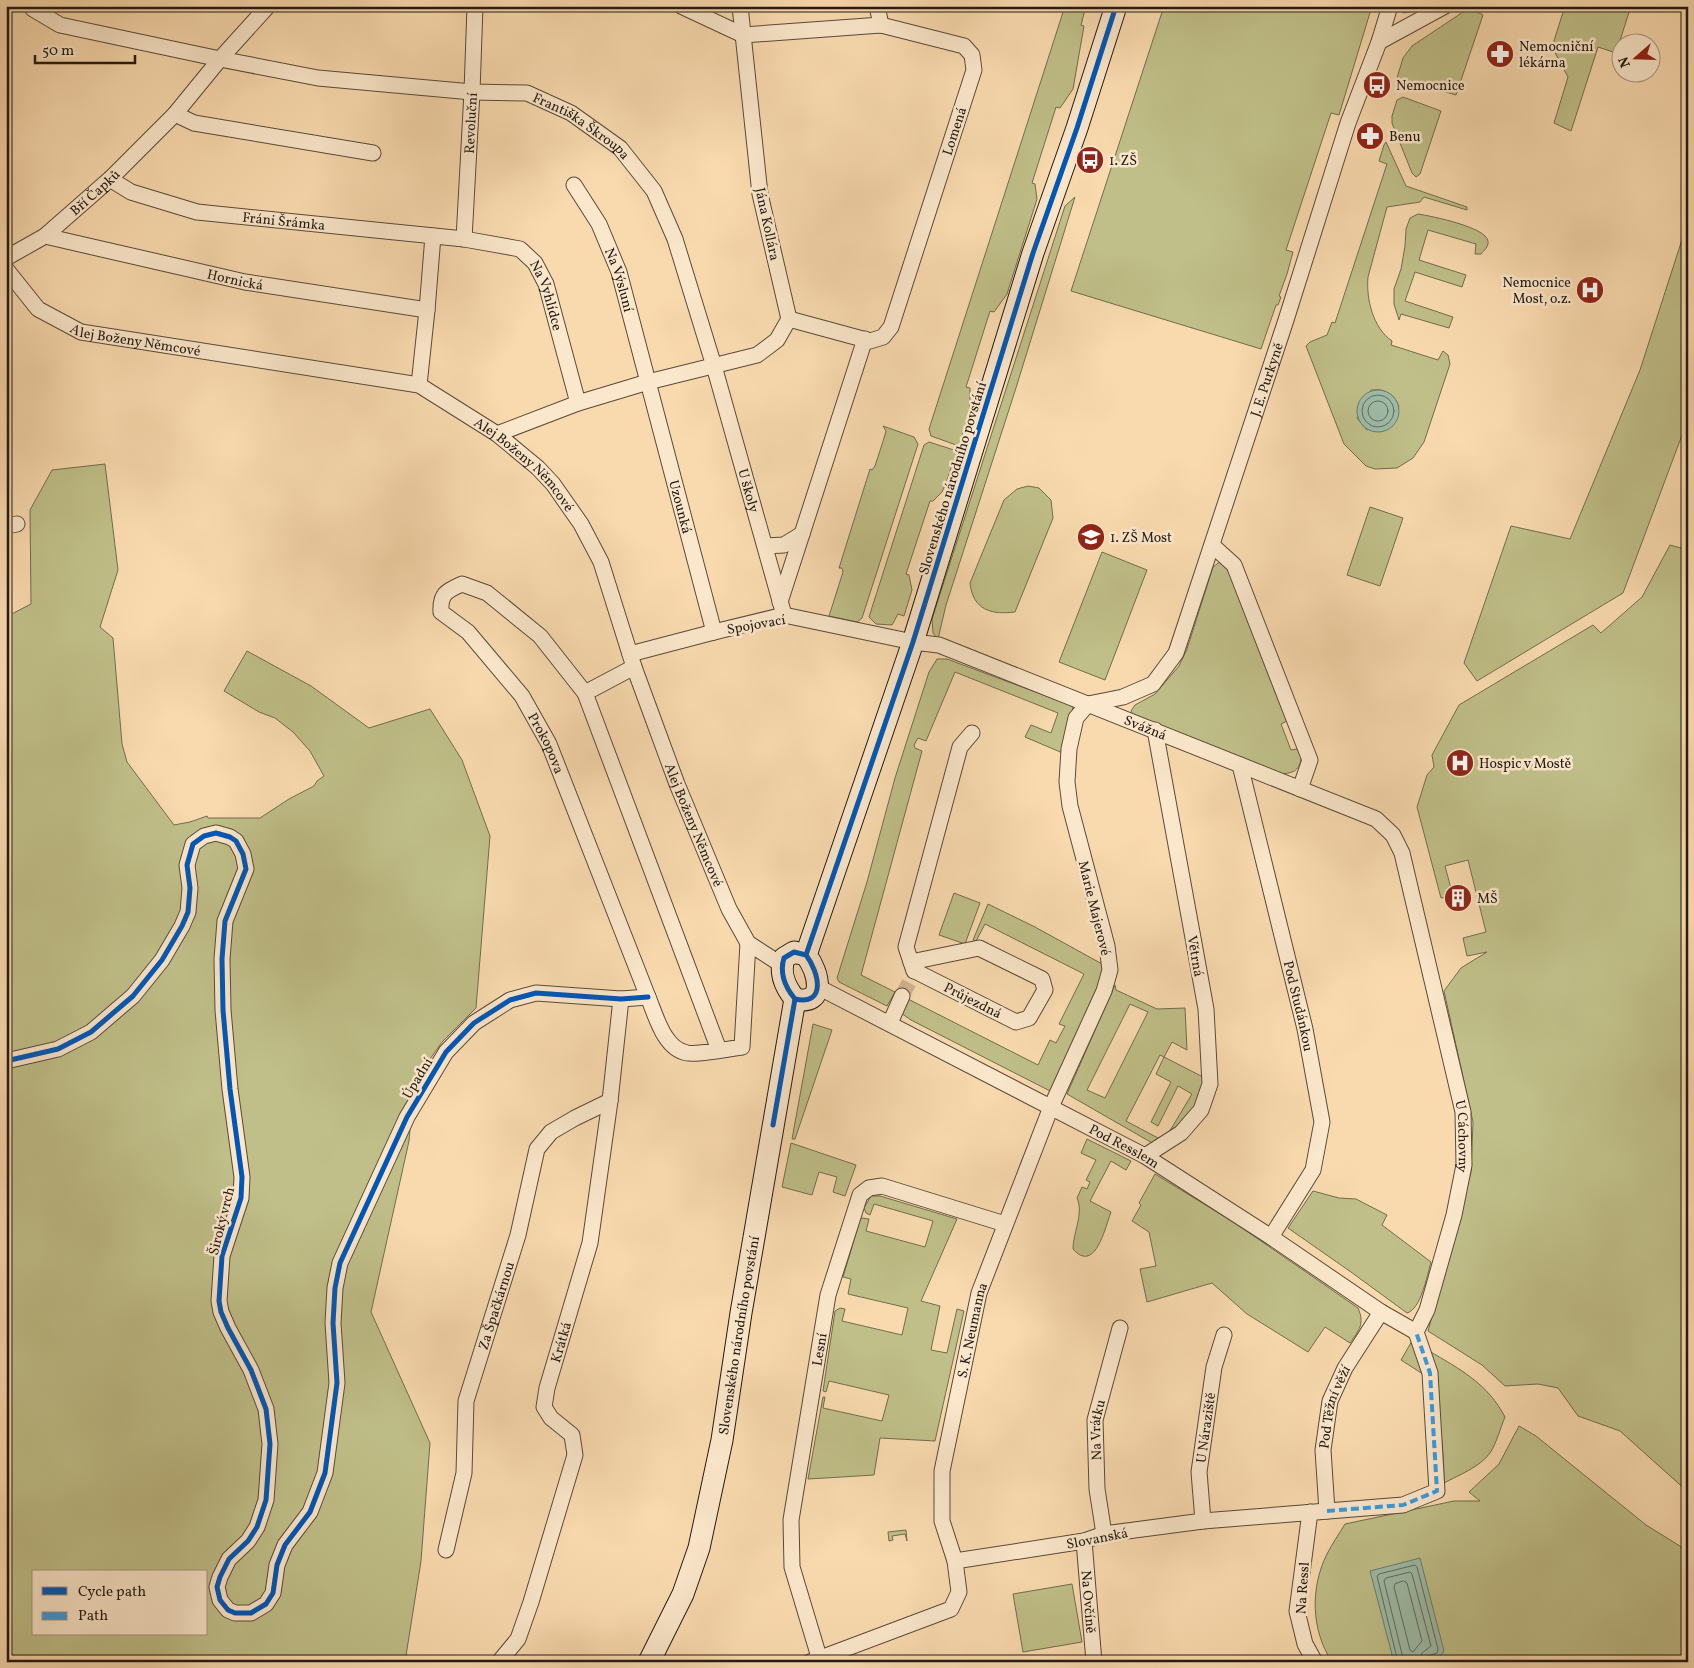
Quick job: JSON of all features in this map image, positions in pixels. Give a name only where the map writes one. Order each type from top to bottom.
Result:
[{"type":"street","name":"Františka Škroupa","points":[[31,6],[60,25],[220,59],[318,78],[472,92],[527,93],[571,113],[620,148],[654,191],[676,239],[714,366]]},
{"type":"street","name":"Bří Čapků","points":[[6,258],[45,236],[110,180],[175,114],[220,59],[268,6]]},
{"type":"street","name":"Revoluční","points":[[464,239],[475,6]]},
{"type":"street","points":[[681,6],[743,35]]},
{"type":"street","name":"Jána Kollára","points":[[740,6],[760,194],[789,319]]},
{"type":"street","points":[[878,6],[881,25]]},
{"type":"street","name":"Slovenského národního povstání","points":[[806,955],[913,642],[1033,253],[1077,128],[1116,6]]},
{"type":"street","name":"J. E. Purkyně","points":[[1088,704],[1123,697],[1153,684],[1176,653],[1291,304],[1348,123],[1379,42],[1390,6]]},
{"type":"street","points":[[1379,42],[1445,6]]},
{"type":"street","name":"Lomená","points":[[743,35],[881,25],[964,46],[972,55],[974,70],[891,327],[883,337],[870,340],[865,339]]},
{"type":"street","points":[[175,114],[194,123],[373,153]]},
{"type":"street","name":"Fráni Šrámka","points":[[110,180],[131,192],[197,212],[464,239]]},
{"type":"street","name":"Na Výsluní","points":[[574,185],[599,224],[619,272],[648,382]]},
{"type":"street","name":"Hornická","points":[[45,236],[245,282],[427,310]]},
{"type":"street","points":[[419,385],[433,236]]},
{"type":"street","name":"Na Vyhlídce","points":[[464,239],[520,248],[535,263],[546,284],[578,403]]},
{"type":"street","name":"Alej Boženy Němcové","points":[[6,269],[38,309],[81,332],[419,385],[497,434],[543,473],[581,524],[601,562],[632,661],[677,784],[729,909],[748,943],[782,965]]},
{"type":"street","points":[[497,434],[578,403],[648,382],[757,355],[777,340],[789,319],[865,339],[802,534],[782,608]]},
{"type":"street","name":"U školy","points":[[714,366],[782,608]]},
{"type":"street","name":"Uzounká","points":[[648,382],[714,632]]},
{"type":"street","points":[[765,546],[784,545],[802,534]]},
{"type":"street","points":[[1212,545],[1234,565],[1310,760],[1300,789]]},
{"type":"street","name":"Prokopova","points":[[719,1050],[585,693],[540,636],[487,593],[462,584],[448,590],[441,601],[441,612],[468,632],[522,696],[549,744],[648,997],[664,1034],[677,1050],[689,1054],[742,1047],[748,943]]},
{"type":"street","name":"Spojovací","points":[[632,661],[782,608],[913,642]]},
{"type":"street","name":"Svážná","points":[[913,642],[939,645],[1376,819]]},
{"type":"street","points":[[585,693],[632,661]]},
{"type":"street","name":"Marie Majerové","points":[[1051,1107],[1104,991],[1110,970],[1107,946],[1070,806],[1067,782],[1069,749],[1076,718],[1088,704]]},
{"type":"street","name":"Větrná","points":[[1145,1156],[1181,1133],[1201,1110],[1210,1084],[1206,1009],[1155,730]]},
{"type":"street","points":[[912,971],[906,947],[908,937],[960,748],[972,733]]},
{"type":"street","name":"Pod Studánkou","points":[[1240,765],[1305,1029],[1322,1122],[1313,1170],[1271,1237]]},
{"type":"street","name":"U Cáchovny","points":[[1376,819],[1393,835],[1402,853],[1462,1112],[1464,1165],[1454,1215],[1427,1310],[1416,1332]]},
{"type":"street","name":"Široký vrch","points":[[6,1061],[58,1049],[91,1032],[133,996],[162,960],[188,912],[190,888],[188,865],[193,844],[204,836],[216,833],[236,841],[243,854],[246,869],[226,921],[222,960],[222,1002],[230,1089],[242,1177],[241,1198],[222,1256],[219,1301],[221,1312],[251,1370],[266,1409],[270,1444],[266,1500],[257,1527],[248,1541],[229,1559],[217,1587],[220,1600],[228,1610],[235,1613],[251,1612],[266,1604],[273,1593],[278,1565],[285,1545],[310,1512],[325,1473],[337,1383],[333,1323]]},
{"type":"street","name":"Průjezdná","points":[[979,948],[1042,979],[1045,990],[1029,1018],[1016,1022],[912,971],[979,948]]},
{"type":"street","points":[[794,952],[806,955],[816,971],[818,987],[813,998],[805,1002],[795,1000],[783,981],[782,965],[784,958],[794,952]]},
{"type":"street","name":"Pod Resslem","points":[[818,987],[1145,1156],[1271,1237],[1381,1312],[1416,1332]]},
{"type":"street","name":"Úpadní","points":[[333,1323],[335,1288],[340,1262],[407,1117],[446,1052],[474,1024],[510,1000],[536,993],[621,999],[648,997]]},
{"type":"street","points":[[890,1023],[902,996]]},
{"type":"street","name":"Krátká","points":[[499,1662],[518,1639],[575,1455],[572,1435],[551,1418],[544,1407],[547,1388],[590,1243],[610,1101],[621,999]]},
{"type":"street","name":"Slovenského národního povstání","points":[[649,1662],[679,1602],[699,1548],[722,1440],[743,1304],[795,1000]]},
{"type":"street","name":"Za Špačkárnou","points":[[446,1550],[464,1473],[466,1401],[518,1235],[537,1149],[551,1132],[610,1101]]},
{"type":"street","name":"S. K. Neumanna","points":[[955,1561],[942,1521],[942,1471],[980,1293],[1051,1107]]},
{"type":"street","name":"Lesní","points":[[814,1660],[792,1567],[791,1520],[828,1294],[860,1196],[869,1188],[882,1186],[1005,1224]]},
{"type":"street","name":"Pod Těžní věží","points":[[1327,1511],[1323,1450],[1330,1401],[1345,1368],[1381,1312]]},
{"type":"street","name":"Na Vrátku","points":[[1104,1534],[1097,1490],[1095,1420],[1120,1328]]},
{"type":"street","name":"Slovanská","points":[[955,1561],[1084,1541],[1104,1534],[1203,1521],[1404,1505],[1437,1491],[1430,1373],[1416,1332]]},
{"type":"street","name":"U Náraziště","points":[[1203,1521],[1199,1472],[1214,1367],[1224,1335]]},
{"type":"street","name":"Na Ressl","points":[[1310,1512],[1297,1611],[1304,1644],[1315,1662]]},
{"type":"street","name":"Na Ovčíně","points":[[1084,1541],[1094,1662]]},
{"type":"street","points":[[814,1660],[951,1609],[960,1592],[955,1561]]},
{"type":"shaded area","points":[[1065,6],[1086,6],[1081,25],[1084,26],[1073,89],[1060,108],[1056,107],[1032,183],[1035,184],[1037,199],[1007,294],[994,312],[990,311],[966,387],[970,388],[970,409],[959,446],[931,436],[929,429]]},
{"type":"shaded area","points":[[1164,6],[1372,6],[1339,115],[1331,113],[1286,250],[1293,252],[1279,296],[1281,297],[1278,305],[1276,305],[1261,349],[1071,291]]},
{"type":"shaded area","points":[[1401,6],[1431,6],[1419,13],[1416,8],[1410,12],[1403,13]]},
{"type":"shaded area","points":[[1565,6],[1631,6],[1623,32],[1612,32],[1612,52],[1598,47],[1571,131],[1554,123],[1568,77],[1552,47]]},
{"type":"shaded area","points":[[1469,8],[1483,15],[1456,95],[1397,78],[1403,58],[1412,46]]},
{"type":"shaded area","points":[[1403,97],[1441,111],[1420,174],[1416,177],[1412,173],[1392,123],[1397,100]]},
{"type":"shaded area","points":[[1386,142],[1406,186],[1467,207],[1467,210],[1424,197],[1420,202],[1387,207],[1368,277],[1368,294],[1372,312],[1380,329],[1392,341],[1391,345],[1438,360],[1443,351],[1448,355],[1450,364],[1424,442],[1413,458],[1397,468],[1375,469],[1366,466],[1344,444],[1306,346],[1310,342],[1327,335],[1332,322],[1335,323],[1387,164],[1379,161]],"holes":[[[1371,390],[1385,391],[1392,395],[1399,407],[1367,430],[1357,418]]]},
{"type":"shaded area","points":[[1075,197],[946,605],[938,639],[933,633],[932,619],[1065,206]]},
{"type":"shaded area","points":[[1418,214],[1468,227],[1478,231],[1488,241],[1487,247],[1481,254],[1475,254],[1476,244],[1428,230],[1419,260],[1466,275],[1462,287],[1415,272],[1405,301],[1453,317],[1449,328],[1401,314],[1399,320],[1394,304],[1394,289],[1401,269],[1406,229],[1410,218]]},
{"type":"shaded area","points":[[1688,221],[1688,419],[1623,593],[1477,681],[1464,663],[1511,526],[1570,539],[1640,370]]},
{"type":"shaded area","points":[[883,426],[914,437],[918,444],[862,618],[857,622],[829,616],[843,572],[842,568],[839,568],[870,469],[872,470],[875,466],[885,435],[886,431]]},
{"type":"shaded area","points":[[929,442],[957,451],[942,492],[933,501],[930,501],[906,574],[909,575],[912,590],[904,616],[898,614],[892,625],[876,624],[869,617],[924,445]]},
{"type":"shaded area","points":[[105,464],[118,570],[100,627],[113,638],[122,744],[127,762],[174,825],[207,816],[208,818],[260,818],[289,799],[314,786],[324,776],[310,751],[293,732],[275,718],[259,712],[224,691],[247,651],[311,686],[369,728],[430,709],[462,760],[490,836],[476,1008],[442,1042],[414,1082],[409,1141],[371,1312],[430,1443],[421,1561],[405,1662],[6,1662],[6,617],[31,604],[30,510],[52,470]]},
{"type":"shaded area","points":[[1028,486],[1039,488],[1051,500],[1053,518],[1015,612],[998,613],[979,605],[972,592],[970,583],[1004,500],[1017,489]]},
{"type":"shaded area","points":[[1370,507],[1403,518],[1380,586],[1347,575]]},
{"type":"shaded area","points":[[1670,545],[1688,550],[1688,1492],[1620,1431],[1578,1416],[1558,1388],[1538,1384],[1505,1386],[1482,1365],[1428,1331],[1471,1172],[1473,1122],[1444,991],[1461,968],[1487,952],[1467,956],[1463,938],[1486,932],[1468,860],[1445,866],[1453,896],[1441,898],[1417,807],[1427,775],[1434,767],[1432,755],[1459,705],[1593,625],[1601,633],[1642,597]]},
{"type":"shaded area","points":[[1102,552],[1147,570],[1105,680],[1059,662]]},
{"type":"shaded area","points":[[1221,561],[1228,566],[1288,714],[1287,721],[1281,724],[1291,750],[1297,749],[1302,755],[1298,768],[1293,772],[1280,774],[1133,715],[1131,711],[1135,705],[1155,694],[1179,666],[1187,649],[1213,567]]},
{"type":"shaded area","points":[[937,659],[947,659],[1073,706],[1065,754],[1025,737],[1031,725],[1051,733],[1058,713],[955,672],[926,741],[918,738],[914,745],[915,748],[922,751],[861,975],[895,992],[887,1006],[839,982],[837,978],[867,882],[895,778],[929,672]]},
{"type":"shaded area","points":[[954,893],[980,903],[965,944],[939,935]]},
{"type":"shaded area","points":[[988,904],[1035,927],[1104,965],[1093,1003],[1052,1092],[911,1020],[901,1013],[908,999],[1038,1065],[1050,1040],[1056,1043],[1065,1026],[1059,1024],[1084,974],[985,924],[976,941],[973,940]]},
{"type":"shaded area","points":[[1115,985],[1116,990],[1157,1009],[1185,1008],[1187,1050],[1172,1042],[1164,1057],[1205,1078],[1200,1099],[1195,1109],[1182,1127],[1174,1134],[1154,1144],[1067,1094]],"holes":[[[1130,1004],[1148,1012],[1105,1098],[1087,1090]],[[1160,1055],[1164,1057],[1156,1074],[1171,1082],[1151,1122],[1158,1126],[1178,1086],[1192,1094],[1168,1134],[1158,1138],[1126,1121]]]},
{"type":"shaded area","points":[[813,1024],[832,1030],[795,1139],[792,1139]]},
{"type":"shaded area","points":[[1087,1139],[1131,1161],[1126,1170],[1111,1161],[1090,1201],[1111,1212],[1098,1246],[1087,1256],[1081,1255],[1073,1249],[1073,1243],[1079,1217],[1077,1198],[1082,1187],[1087,1189],[1090,1182],[1086,1180],[1096,1160],[1081,1153]]},
{"type":"shaded area","points":[[791,1143],[856,1165],[845,1196],[833,1192],[837,1177],[819,1172],[812,1195],[782,1187]]},
{"type":"shaded area","points":[[1155,1174],[1235,1223],[1358,1308],[1361,1323],[1350,1343],[1325,1327],[1308,1352],[1247,1314],[1212,1283],[1147,1302],[1140,1269],[1156,1266],[1149,1232],[1132,1221],[1141,1205],[1139,1203]]},
{"type":"shaded area","points":[[1313,1191],[1339,1198],[1356,1199],[1387,1215],[1382,1225],[1431,1262],[1420,1299],[1412,1310],[1407,1313],[1288,1228]]},
{"type":"shaded area","points":[[871,1196],[880,1196],[957,1219],[921,1301],[940,1306],[931,1350],[947,1353],[957,1309],[964,1311],[935,1441],[880,1438],[874,1475],[808,1479],[823,1397],[825,1397],[823,1408],[882,1421],[889,1395],[829,1381],[826,1392],[823,1391],[835,1311],[840,1308],[845,1309],[842,1321],[902,1335],[908,1308],[848,1294],[851,1279],[843,1277],[860,1220],[862,1218],[869,1219],[866,1231],[925,1247],[933,1221],[874,1204],[870,1215],[866,1213],[864,1208]]},
{"type":"shaded area","points":[[1412,1341],[1426,1376],[1401,1360]]},
{"type":"shaded area","points":[[1429,1351],[1482,1386],[1498,1405],[1505,1417],[1495,1444],[1486,1458],[1469,1470],[1444,1483],[1441,1434]]},
{"type":"shaded area","points":[[1519,1426],[1536,1436],[1646,1525],[1688,1551],[1688,1662],[1332,1662],[1320,1636],[1315,1609],[1316,1595],[1321,1567],[1345,1524],[1454,1501],[1480,1501],[1469,1492],[1499,1464]]},
{"type":"shaded area","points":[[906,1530],[907,1541],[905,1534],[892,1536],[893,1540],[889,1541],[888,1532]]},
{"type":"shaded area","points":[[1072,1584],[1082,1642],[1023,1652],[1013,1594]]},
{"type":"water","points":[[1382,390],[1390,393],[1396,399],[1399,411],[1396,423],[1390,429],[1374,432],[1366,429],[1360,423],[1357,407],[1360,399],[1366,393]]},
{"type":"water","points":[[1420,1558],[1444,1651],[1440,1657],[1422,1662],[1394,1662],[1370,1571]]},
{"type":"tunnel","points":[[902,996],[911,979]]},
{"type":"marked path","points":[[1327,1511],[1403,1505],[1437,1491],[1430,1373],[1416,1332]]},
{"type":"cycle path","points":[[806,955],[913,642],[1033,253],[1077,128],[1116,6]]},
{"type":"cycle path","points":[[6,1061],[58,1049],[91,1032],[133,996],[162,960],[188,912],[190,888],[187,865],[193,844],[204,836],[216,833],[236,841],[243,854],[246,869],[225,921],[222,959],[223,1010],[230,1089],[242,1177],[241,1198],[222,1256],[219,1301],[221,1312],[251,1370],[266,1409],[270,1444],[266,1500],[257,1527],[248,1541],[229,1559],[217,1587],[220,1600],[228,1610],[235,1613],[251,1613],[266,1604],[273,1593],[277,1565],[285,1545],[310,1512],[325,1473],[337,1383],[333,1323],[335,1288],[340,1263],[407,1117],[446,1052],[474,1023],[510,1000],[536,993],[621,999],[648,997]]},
{"type":"cycle path","points":[[794,952],[806,955],[817,978],[816,993],[805,1000],[795,999],[788,990],[783,975],[784,958],[794,952]]},
{"type":"cycle path","points":[[773,1125],[795,999]]},
{"type":"place","name":"Nemocniční lékárna","points":[[1500,54]]},
{"type":"place","name":"Nemocnice","points":[[1377,85]]},
{"type":"place","name":"Benu","points":[[1370,136]]},
{"type":"place","name":"1. ZŠ","points":[[1090,160]]},
{"type":"place","name":"Nemocnice Most, o.z.","points":[[1590,290]]},
{"type":"place","name":"1. ZŠ Most","points":[[1091,537]]},
{"type":"place","name":"Hospic v Mostě","points":[[1460,763]]},
{"type":"place","name":"MŠ","points":[[1458,898]]}]
